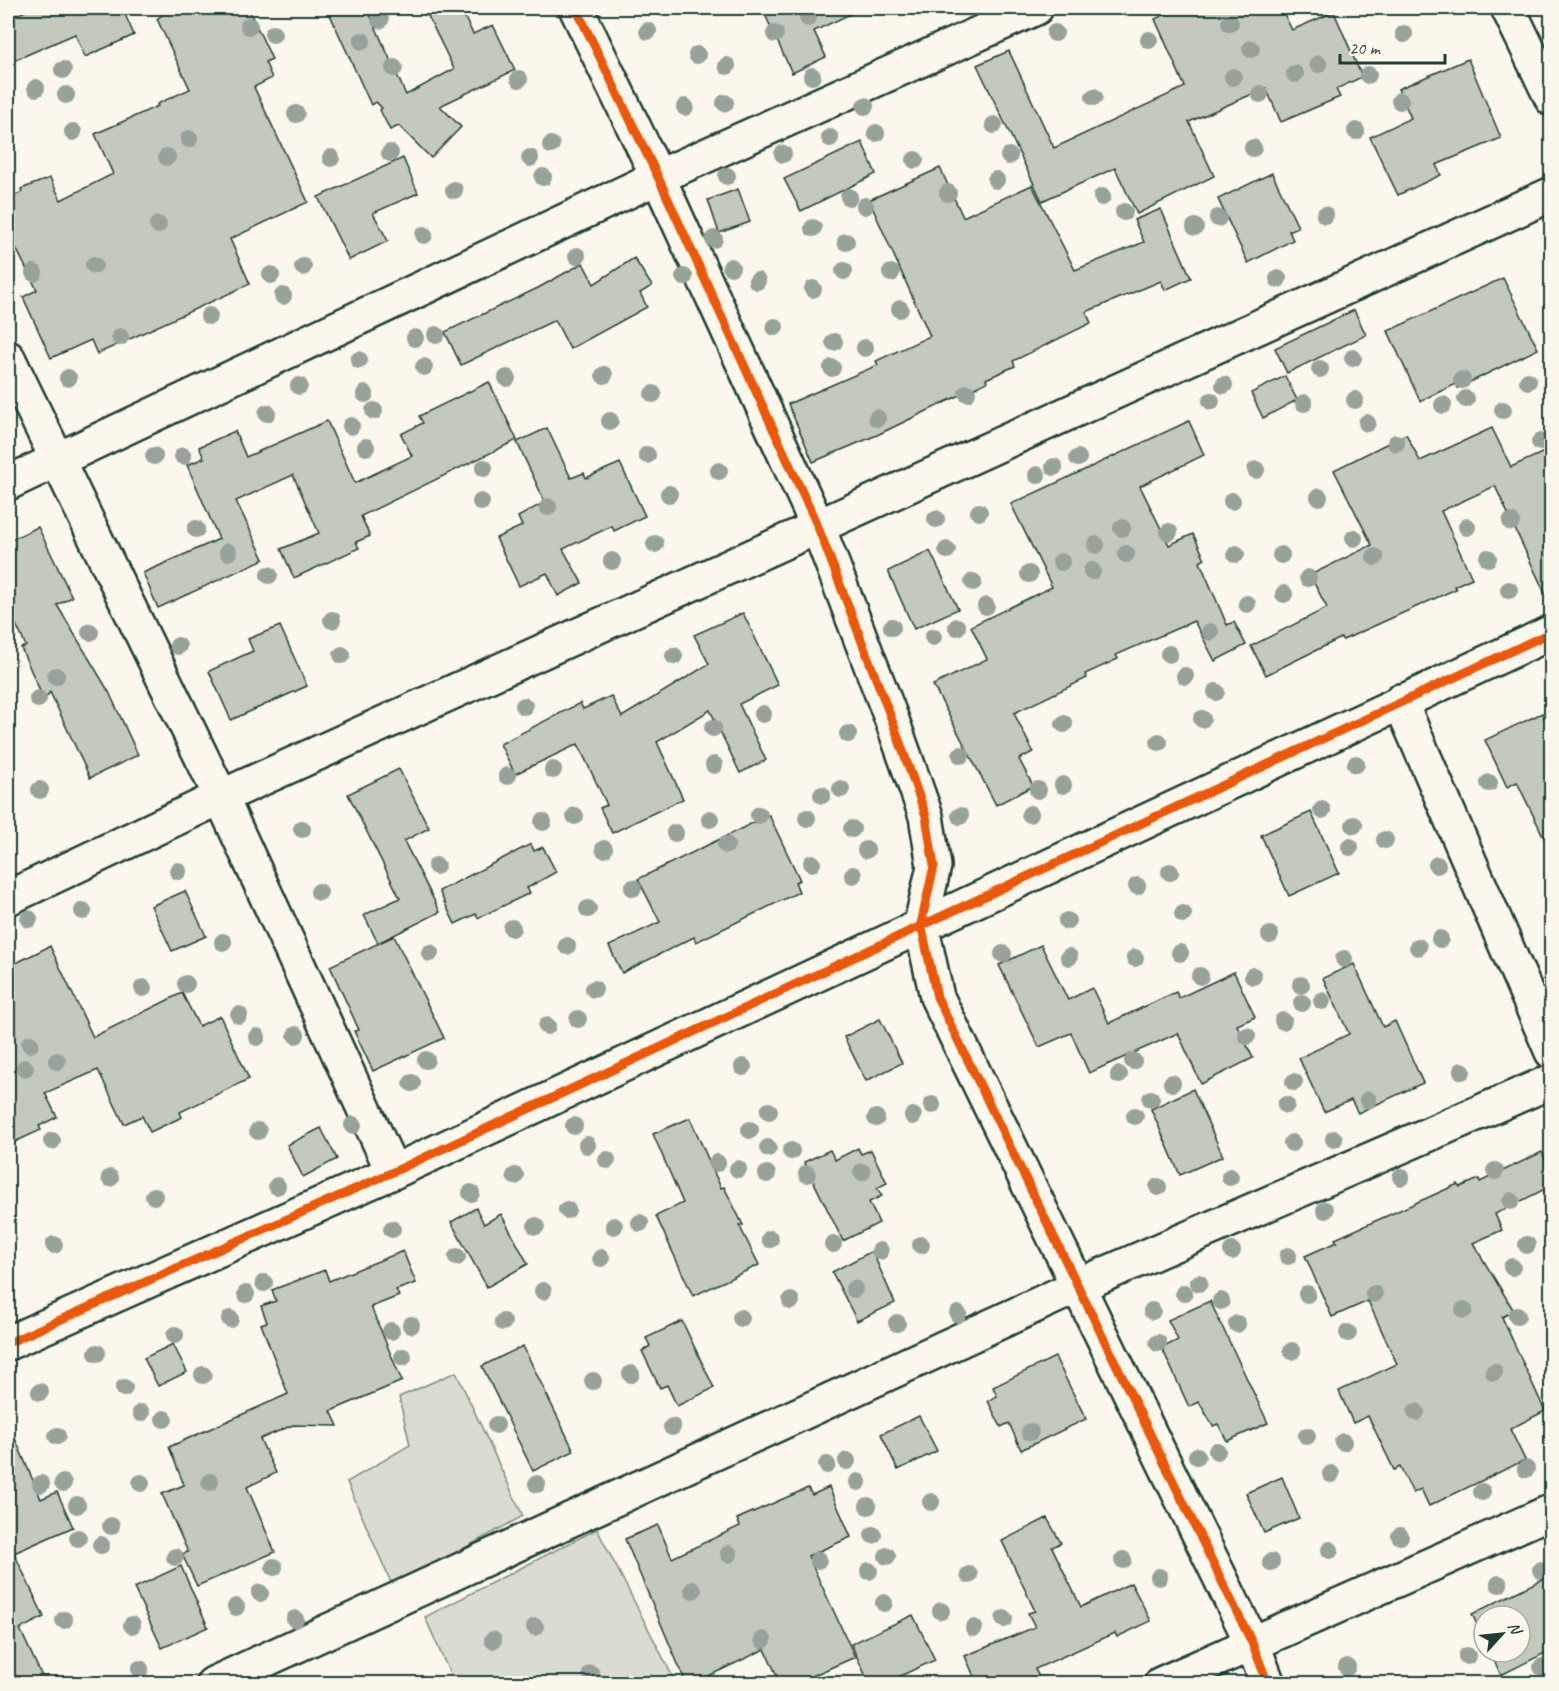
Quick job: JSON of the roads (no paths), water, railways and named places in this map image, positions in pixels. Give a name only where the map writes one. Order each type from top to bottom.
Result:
[{"type":"street","points":[[576,8],[658,177],[818,527],[926,816],[934,866],[921,924],[938,997],[1080,1285],[1253,1645],[1268,1683]]},
{"type":"street","points":[[1508,8],[1551,99]]},
{"type":"street","points":[[8,483],[658,177],[1029,9]]},
{"type":"street","points":[[8,898],[221,797],[1551,194]]},
{"type":"street","points":[[8,358],[221,797],[393,1172]]},
{"type":"street","points":[[8,1343],[393,1172],[1551,632]]},
{"type":"street","points":[[1400,701],[1551,1052]]},
{"type":"street","points":[[213,1683],[1080,1285],[1551,1081]]},
{"type":"street","points":[[1161,1683],[1253,1645],[1551,1511]]}]
